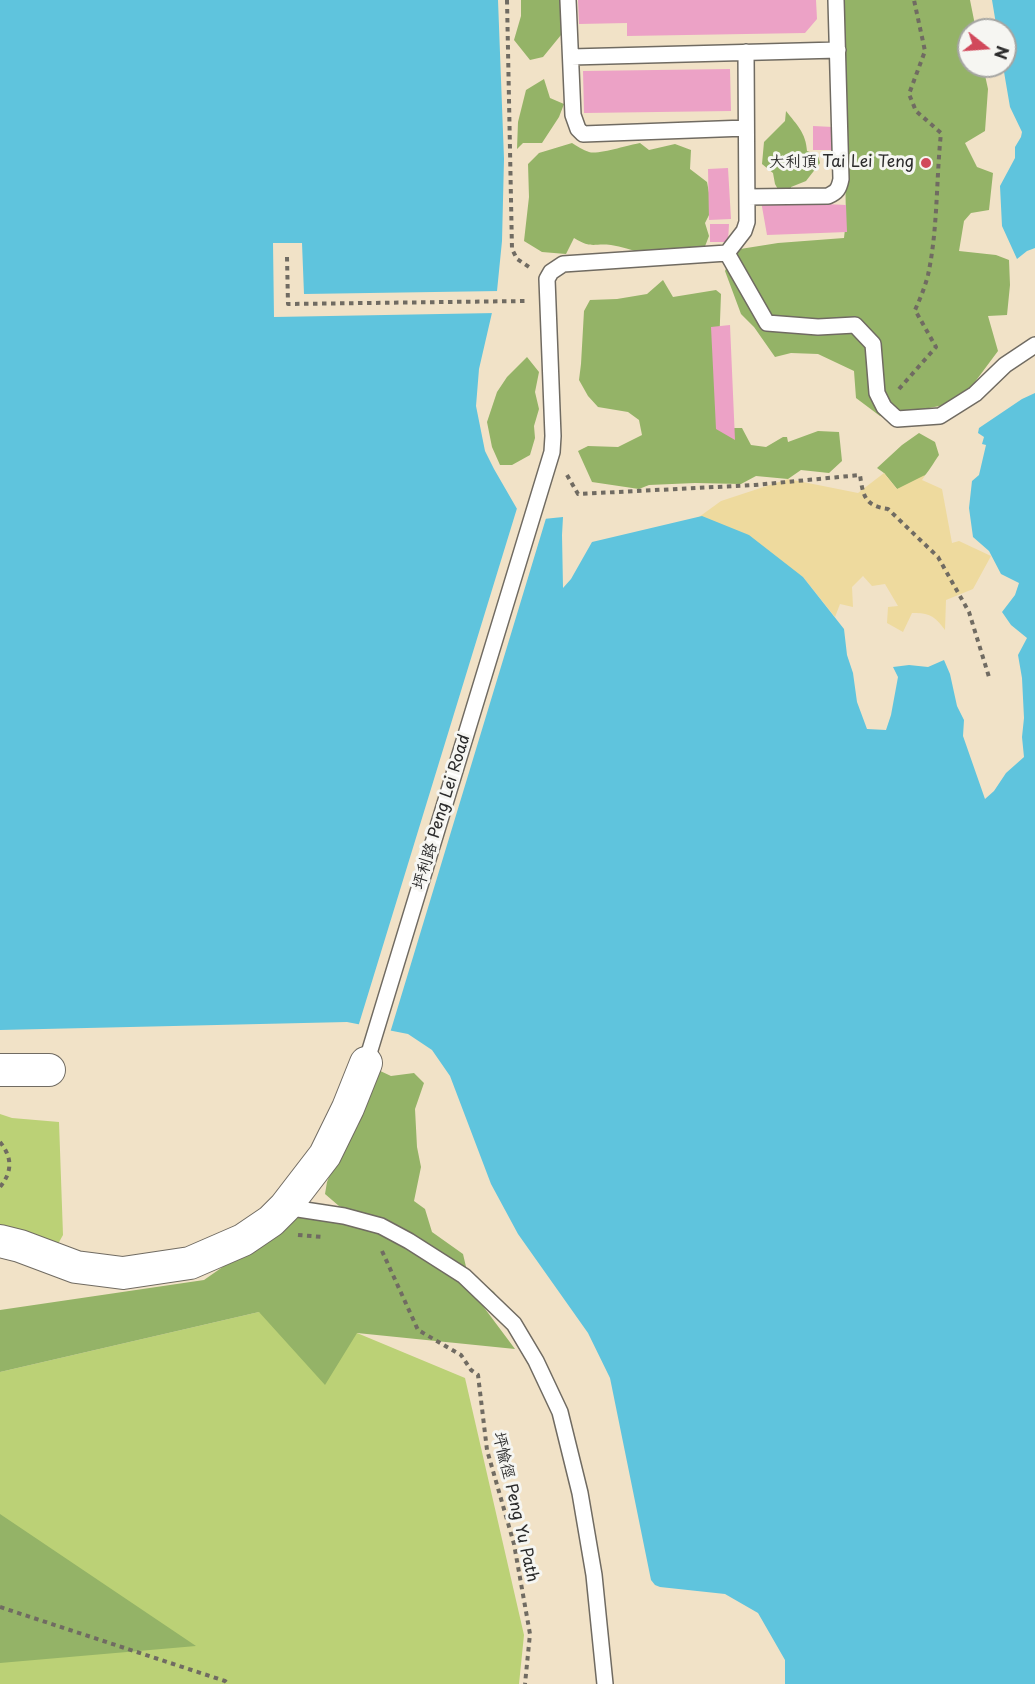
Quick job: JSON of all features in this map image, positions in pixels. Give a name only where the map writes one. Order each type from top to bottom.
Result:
[{"type":"street","name":"坪利路 Peng Lei Road","points":[[0,1241],[76,1267],[123,1273],[190,1263],[243,1240],[258,1231],[285,1207],[325,1155],[348,1108],[366,1063]]},
{"type":"street","points":[[0,1070],[50,1070]]},
{"type":"lane","points":[[568,0],[573,115],[578,129],[583,134],[746,128]]},
{"type":"lane","points":[[747,197],[828,196],[836,192],[840,186],[836,0]]},
{"type":"lane","points":[[571,57],[838,50]]},
{"type":"lane","points":[[547,279],[550,272],[562,264],[727,253],[744,231],[747,222],[746,52]]},
{"type":"lane","points":[[727,253],[767,323],[818,327],[855,325],[873,344],[877,393],[884,407],[897,419],[940,416],[975,394],[1005,365],[1035,345]]},
{"type":"lane","name":"坪利路 Peng Lei Road","points":[[366,1063],[552,452],[547,279]]},
{"type":"lane","points":[[285,1207],[344,1216],[381,1226],[464,1276],[514,1324],[536,1361],[560,1412],[580,1493],[594,1575],[605,1684]]},
{"type":"path","points":[[507,0],[513,249],[517,260],[547,279]]},
{"type":"path","points":[[884,407],[936,347],[915,310],[928,276],[935,220],[941,134],[916,111],[909,94],[925,51],[914,0]]},
{"type":"path","points":[[287,257],[288,304],[548,300]]},
{"type":"path","points":[[564,468],[579,494],[755,485],[860,475],[863,494],[869,503],[878,508],[888,509],[939,557],[969,612],[989,677]]},
{"type":"path","points":[[0,1142],[7,1150],[10,1161],[9,1171],[0,1187]]},
{"type":"path","points":[[258,1231],[324,1237]]},
{"type":"path","name":"坪愉徑 Peng Yu Path","points":[[379,1243],[418,1330],[461,1355],[478,1376],[487,1450],[514,1544],[530,1634],[525,1684]]},
{"type":"path","points":[[0,1607],[228,1684]]},
{"type":"green space","points":[[521,0],[561,0],[570,24],[543,57],[530,60],[514,40],[521,16]]},
{"type":"green space","points":[[842,0],[970,0],[974,18],[957,18],[957,78],[986,78],[988,89],[985,131],[965,143],[977,167],[993,173],[989,210],[971,213],[964,221],[959,251],[996,255],[1009,260],[1010,285],[1007,315],[988,316],[998,351],[960,402],[924,409],[906,421],[880,416],[856,398],[854,371],[818,354],[791,353],[775,357],[754,327],[741,314],[725,271],[734,250],[778,243],[844,238],[846,220]]},
{"type":"green space","points":[[544,79],[550,98],[564,104],[559,117],[542,143],[523,143],[517,149],[518,122],[526,90]]},
{"type":"green space","points":[[786,111],[803,134],[807,151],[818,155],[820,163],[806,181],[791,187],[791,194],[780,193],[773,173],[762,164],[764,142],[785,121]]},
{"type":"green space","points":[[572,143],[593,153],[640,143],[649,150],[675,144],[691,150],[690,169],[707,182],[712,209],[705,223],[709,236],[702,254],[688,257],[671,265],[627,248],[589,245],[574,238],[566,254],[542,252],[524,241],[529,197],[528,164],[539,153]]},
{"type":"green space","points":[[663,280],[673,297],[716,290],[721,294],[716,428],[742,428],[751,445],[766,447],[783,437],[787,437],[788,442],[818,431],[839,432],[842,461],[829,473],[801,470],[788,479],[756,476],[741,484],[649,485],[639,489],[592,482],[578,451],[588,446],[618,447],[642,435],[639,420],[628,412],[598,407],[588,396],[579,380],[584,311],[590,300],[617,299],[647,294]]},
{"type":"green space","points":[[527,357],[539,372],[535,392],[539,409],[534,426],[535,438],[530,455],[512,465],[500,465],[492,447],[487,422],[497,392],[507,377]]},
{"type":"green space","points":[[919,433],[935,442],[939,455],[917,483],[897,489],[877,468]]},
{"type":"green space","points":[[376,1069],[391,1076],[414,1073],[424,1083],[415,1109],[417,1147],[421,1167],[414,1201],[425,1209],[432,1232],[463,1254],[467,1271],[494,1292],[514,1324],[464,1275],[363,1215],[339,1206],[325,1194],[327,1182],[342,1144],[358,1126],[364,1091]]},
{"type":"green space","points":[[0,1114],[12,1118],[59,1122],[63,1235],[58,1244],[0,1228]]},
{"type":"green space","points":[[297,1215],[342,1222],[379,1232],[462,1278],[515,1349],[357,1333],[325,1385],[259,1312],[0,1372],[0,1310],[204,1280]]},
{"type":"green space","points":[[259,1312],[357,1333],[465,1378],[524,1635],[519,1684],[0,1684],[0,1372]]},
{"type":"green space","points":[[0,1514],[196,1646],[0,1663]]},
{"type":"sand","points":[[884,473],[897,489],[925,475],[922,480],[942,489],[952,543],[959,541],[991,556],[973,589],[946,600],[945,630],[935,619],[923,613],[912,613],[903,632],[887,623],[888,607],[898,606],[885,584],[872,586],[863,576],[852,587],[853,607],[840,604],[835,617],[803,577],[699,517],[721,501],[788,479],[858,493]]},
{"type":"water","points":[[0,0],[498,0],[504,159],[502,241],[497,291],[479,369],[476,406],[485,451],[524,521],[563,517],[563,588],[571,579],[592,542],[702,516],[749,535],[803,577],[844,629],[857,702],[867,729],[886,730],[898,677],[893,667],[909,665],[928,667],[944,660],[950,674],[957,706],[964,720],[963,736],[985,799],[994,791],[1006,773],[1024,757],[1022,678],[1018,655],[1027,638],[1011,625],[1002,612],[1015,595],[1019,583],[1001,574],[989,551],[973,537],[969,508],[972,481],[979,475],[986,445],[982,444],[984,437],[978,433],[979,428],[1022,399],[1035,393],[1035,1684],[785,1684],[785,1660],[758,1613],[725,1594],[655,1585],[651,1580],[610,1378],[588,1333],[518,1234],[491,1184],[450,1076],[432,1050],[408,1034],[347,1022],[0,1030]]},
{"type":"water","points":[[992,0],[1035,0],[1035,248],[1017,259],[1002,226],[1000,186],[1015,158],[1015,147],[1022,132],[1010,107],[1005,78],[1017,78],[1017,18],[995,18]]},
{"type":"pier","points":[[273,243],[302,243],[304,294],[500,291],[496,313],[274,317]]},
{"type":"pier","points":[[518,505],[526,518],[547,515],[390,1033],[358,1027]]},
{"type":"building","points":[[578,0],[816,0],[817,19],[805,33],[627,36],[627,23],[579,24]]},
{"type":"building","points":[[730,69],[731,111],[584,113],[583,71]]},
{"type":"building","points":[[813,126],[833,127],[834,150],[813,150]]},
{"type":"building","points":[[728,168],[731,219],[709,220],[708,169]]},
{"type":"building","points":[[761,201],[846,205],[847,232],[767,235]]},
{"type":"building","points":[[710,224],[729,224],[728,242],[710,242]]},
{"type":"building","points":[[730,325],[735,440],[716,429],[711,327]]},
{"type":"place","name":"大利頂 Tai Lei Teng","points":[[926,163]]}]
